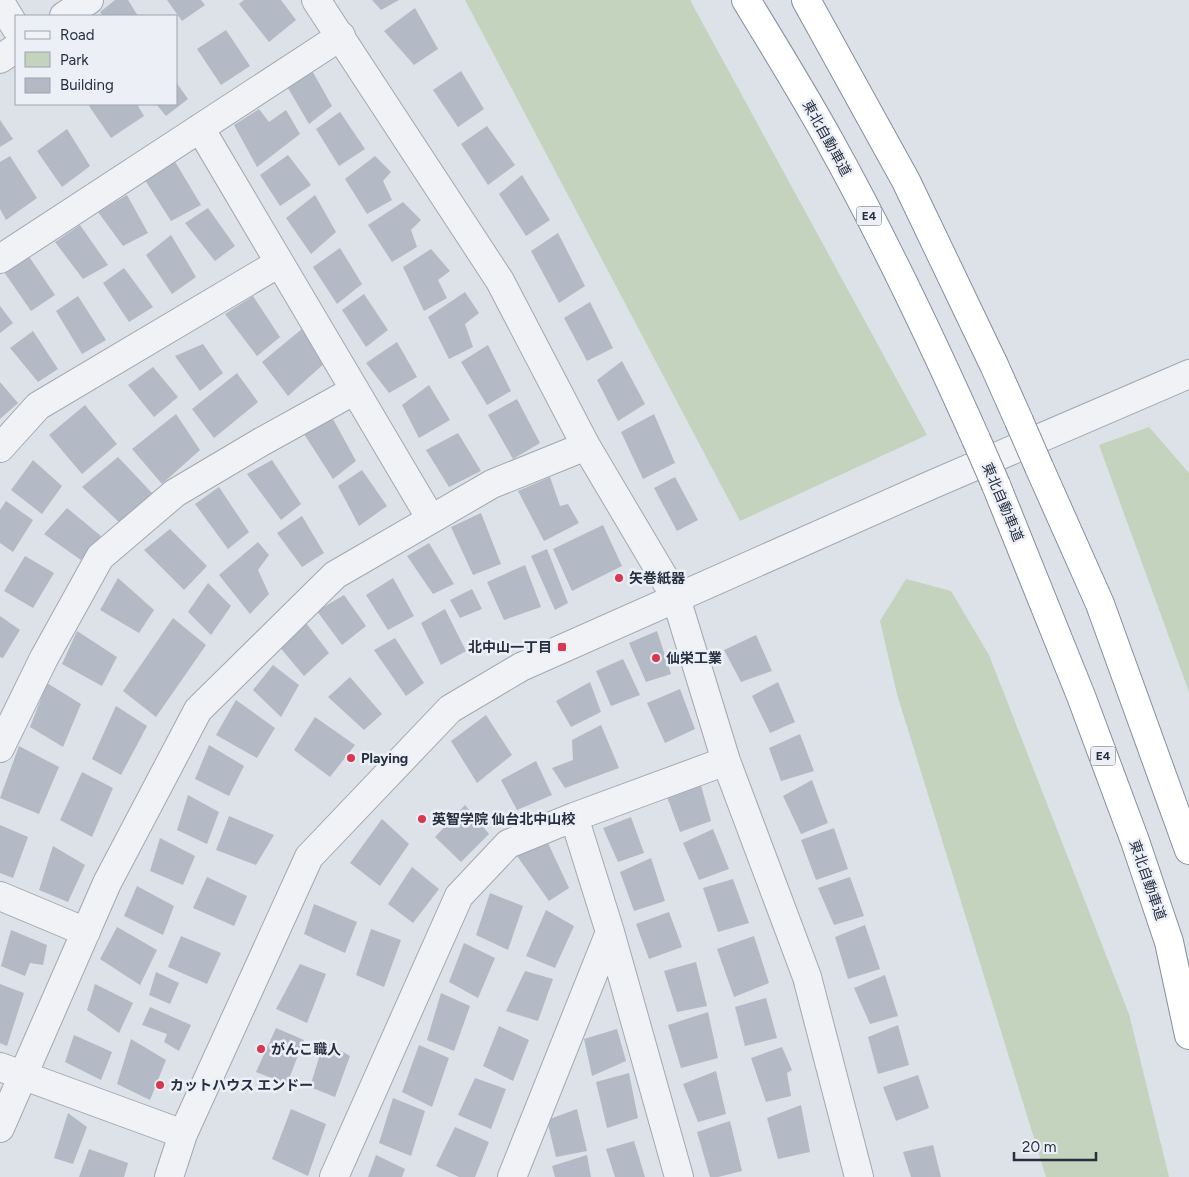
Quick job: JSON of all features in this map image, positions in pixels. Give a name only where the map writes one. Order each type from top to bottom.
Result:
[{"type":"highway","name":"東北自動車道","points":[[746,0],[829,141],[886,250],[950,381],[996,485],[1081,696],[1135,841],[1168,942],[1189,1034]]},
{"type":"highway","points":[[806,0],[906,181],[990,356],[1100,604],[1189,850]]},
{"type":"street","points":[[66,15],[89,0]]},
{"type":"street","points":[[316,0],[500,282],[586,446],[676,598],[726,761],[806,977],[859,1177]]},
{"type":"street","points":[[0,2],[15,26]]},
{"type":"street","points":[[0,259],[341,36]]},
{"type":"street","points":[[0,59],[15,49]]},
{"type":"street","points":[[200,128],[432,519]]},
{"type":"street","points":[[0,448],[38,406],[279,263]]},
{"type":"street","points":[[169,1177],[183,1134],[309,857],[450,708],[521,667],[931,485],[1189,374]]},
{"type":"street","points":[[0,748],[44,658],[100,557],[175,493],[261,442],[355,390]]},
{"type":"street","points":[[0,1128],[12,1071],[86,932],[107,883],[198,710],[335,575],[492,484],[586,446]]},
{"type":"street","points":[[334,1177],[459,896],[508,844],[574,817],[726,761]]},
{"type":"street","points":[[574,817],[610,932],[680,1177]]},
{"type":"street","points":[[0,896],[86,932]]},
{"type":"street","points":[[512,1177],[610,932]]},
{"type":"street","points":[[12,1071],[183,1134]]},
{"type":"street","points":[[524,1148],[532,1177]]},
{"type":"green space","points":[[465,0],[690,0],[927,435],[740,521]]},
{"type":"green space","points":[[1149,427],[1189,473],[1189,692],[1099,445]]},
{"type":"green space","points":[[906,579],[951,591],[989,655],[1129,1014],[1169,1177],[1046,1177],[897,694],[880,621]]},
{"type":"building","points":[[115,0],[128,0],[137,15],[102,15],[100,12]]},
{"type":"building","points":[[167,0],[201,0],[205,5],[182,21]]},
{"type":"building","points":[[244,0],[281,0],[296,20],[269,42],[239,4]]},
{"type":"building","points":[[372,0],[399,0],[381,10]]},
{"type":"building","points":[[415,8],[438,49],[414,65],[384,31]]},
{"type":"building","points":[[226,30],[250,66],[221,85],[197,49]]},
{"type":"building","points":[[310,67],[332,106],[309,124],[285,83]]},
{"type":"building","points":[[461,71],[484,109],[458,127],[433,90]]},
{"type":"building","points":[[178,85],[188,99],[166,116],[157,105],[178,105]]},
{"type":"building","points":[[138,105],[144,116],[111,138],[89,106]]},
{"type":"building","points":[[259,109],[269,122],[286,110],[300,134],[257,167],[234,125]]},
{"type":"building","points":[[340,112],[365,149],[339,166],[316,129]]},
{"type":"building","points":[[0,120],[13,139],[0,147]]},
{"type":"building","points":[[487,126],[515,165],[488,185],[461,144]]},
{"type":"building","points":[[67,129],[90,166],[62,187],[37,151]]},
{"type":"building","points":[[171,155],[201,205],[171,221],[143,177]]},
{"type":"building","points":[[288,155],[311,185],[280,206],[260,175]]},
{"type":"building","points":[[10,156],[37,198],[6,220],[0,209],[0,162]]},
{"type":"building","points":[[375,156],[391,172],[383,181],[392,200],[367,214],[345,179]]},
{"type":"building","points":[[522,175],[550,220],[526,236],[499,194]]},
{"type":"building","points":[[127,195],[148,233],[123,246],[98,212]]},
{"type":"building","points":[[315,195],[336,232],[311,254],[286,218]]},
{"type":"building","points":[[403,202],[421,220],[411,230],[417,247],[392,262],[368,225]]},
{"type":"building","points":[[208,208],[235,246],[215,261],[185,223]]},
{"type":"building","points":[[80,225],[108,265],[83,279],[55,242]]},
{"type":"building","points":[[558,233],[585,286],[559,303],[531,251]]},
{"type":"building","points":[[171,235],[196,277],[172,294],[146,255]]},
{"type":"building","points":[[340,248],[362,284],[337,304],[313,267]]},
{"type":"building","points":[[431,249],[450,271],[438,280],[447,298],[424,311],[403,267]]},
{"type":"building","points":[[28,255],[55,295],[31,311],[4,272]]},
{"type":"building","points":[[124,268],[153,307],[129,322],[103,283]]},
{"type":"building","points":[[465,292],[479,313],[465,324],[473,347],[449,359],[428,317]]},
{"type":"building","points":[[364,294],[388,330],[366,347],[342,310]]},
{"type":"building","points":[[78,296],[106,340],[82,354],[56,311]]},
{"type":"building","points":[[253,296],[280,337],[257,356],[225,314]]},
{"type":"building","points":[[590,302],[613,348],[587,361],[564,318]]},
{"type":"building","points":[[0,306],[13,323],[0,333]]},
{"type":"building","points":[[303,328],[327,361],[288,396],[262,362]]},
{"type":"building","points":[[33,331],[58,369],[38,382],[10,348]]},
{"type":"building","points":[[397,342],[417,377],[389,393],[366,363]]},
{"type":"building","points":[[203,344],[223,373],[200,391],[175,356]]},
{"type":"building","points":[[488,345],[511,391],[487,405],[461,362]]},
{"type":"building","points":[[622,361],[645,404],[618,421],[597,380]]},
{"type":"building","points":[[153,367],[178,397],[154,417],[128,385]]},
{"type":"building","points":[[237,373],[258,402],[214,438],[192,409]]},
{"type":"building","points":[[0,382],[18,403],[0,419]]},
{"type":"building","points":[[429,385],[450,420],[419,438],[402,405]]},
{"type":"building","points":[[517,399],[540,443],[513,459],[488,415]]},
{"type":"building","points":[[85,405],[117,444],[82,474],[49,435]]},
{"type":"building","points":[[176,414],[200,450],[162,484],[132,449]]},
{"type":"building","points":[[654,414],[675,463],[643,479],[621,432]]},
{"type":"building","points":[[333,419],[356,461],[333,479],[304,434]]},
{"type":"building","points":[[458,433],[481,471],[449,487],[426,450]]},
{"type":"building","points":[[118,457],[153,494],[121,524],[82,487]]},
{"type":"building","points":[[33,460],[62,486],[42,514],[11,490]]},
{"type":"building","points":[[272,460],[301,504],[281,520],[247,474]]},
{"type":"building","points":[[362,470],[387,506],[359,526],[338,486]]},
{"type":"building","points":[[550,477],[560,506],[568,504],[579,523],[544,541],[518,491]]},
{"type":"building","points":[[675,477],[698,520],[677,531],[654,488]]},
{"type":"building","points":[[219,487],[249,532],[228,549],[195,504]]},
{"type":"building","points":[[6,501],[33,520],[13,552],[0,543],[0,510]]},
{"type":"building","points":[[67,508],[101,536],[81,560],[44,534]]},
{"type":"building","points":[[481,513],[501,564],[473,575],[451,527]]},
{"type":"building","points":[[302,516],[324,553],[302,567],[277,533]]},
{"type":"building","points":[[603,525],[622,566],[572,591],[553,549]]},
{"type":"building","points":[[170,529],[207,566],[184,590],[144,550]]},
{"type":"building","points":[[258,542],[269,555],[258,570],[269,594],[250,614],[219,575]]},
{"type":"building","points":[[429,543],[454,584],[433,594],[407,556]]},
{"type":"building","points":[[547,549],[568,603],[555,610],[531,556]]},
{"type":"building","points":[[25,556],[54,573],[33,608],[4,591]]},
{"type":"building","points":[[525,565],[541,607],[504,620],[487,582]]},
{"type":"building","points":[[118,578],[154,610],[139,633],[100,610]]},
{"type":"building","points":[[393,578],[414,616],[388,630],[366,595]]},
{"type":"building","points":[[208,583],[231,606],[211,635],[188,612]]},
{"type":"building","points":[[472,589],[482,609],[460,618],[450,600]]},
{"type":"building","points":[[344,595],[366,626],[342,645],[317,611]]},
{"type":"building","points":[[445,609],[466,651],[441,665],[421,623]]},
{"type":"building","points":[[0,616],[20,630],[3,658],[0,657]]},
{"type":"building","points":[[173,618],[206,645],[156,717],[123,691]]},
{"type":"building","points":[[303,619],[329,653],[304,676],[278,645]]},
{"type":"building","points":[[77,631],[117,657],[102,686],[62,664]]},
{"type":"building","points":[[657,631],[671,674],[646,682],[629,643]]},
{"type":"building","points":[[756,635],[772,671],[741,682],[724,650]]},
{"type":"building","points":[[395,638],[424,683],[406,696],[374,650]]},
{"type":"building","points":[[623,659],[640,695],[611,706],[596,671]]},
{"type":"building","points":[[273,665],[299,685],[281,717],[253,690]]},
{"type":"building","points":[[350,677],[382,714],[364,730],[328,697]]},
{"type":"building","points":[[590,682],[601,712],[571,727],[556,701]]},
{"type":"building","points":[[778,682],[795,722],[770,733],[752,696]]},
{"type":"building","points":[[47,683],[81,704],[63,747],[30,727]]},
{"type":"building","points":[[680,689],[695,729],[665,743],[647,703]]},
{"type":"building","points":[[236,700],[275,728],[257,758],[216,735]]},
{"type":"building","points":[[116,706],[147,726],[121,775],[92,759]]},
{"type":"building","points":[[486,715],[512,755],[477,783],[451,741]]},
{"type":"building","points":[[315,717],[355,745],[330,777],[294,750]]},
{"type":"building","points":[[601,725],[619,768],[565,788],[552,768],[573,760],[572,740]]},
{"type":"building","points":[[800,734],[814,771],[781,781],[769,748]]},
{"type":"building","points":[[209,745],[244,766],[229,796],[195,779]]},
{"type":"building","points":[[19,746],[59,767],[39,814],[0,798]]},
{"type":"building","points":[[536,761],[552,795],[517,810],[501,780]]},
{"type":"building","points":[[82,772],[113,788],[92,837],[60,820]]},
{"type":"building","points":[[812,780],[828,823],[801,834],[783,796]]},
{"type":"building","points":[[700,782],[711,821],[680,832],[666,794]]},
{"type":"building","points":[[188,795],[219,812],[207,844],[177,830]]},
{"type":"building","points":[[465,805],[489,834],[461,862],[435,837]]},
{"type":"building","points":[[229,816],[274,835],[256,865],[216,850]]},
{"type":"building","points":[[631,817],[644,853],[618,862],[603,828]]},
{"type":"building","points":[[382,819],[409,844],[380,886],[350,863]]},
{"type":"building","points":[[0,825],[28,837],[13,878],[0,873]]},
{"type":"building","points":[[834,828],[848,869],[816,880],[801,840]]},
{"type":"building","points":[[713,829],[729,869],[699,880],[683,843]]},
{"type":"building","points":[[160,838],[195,856],[183,885],[150,871]]},
{"type":"building","points":[[547,841],[569,888],[549,901],[517,856]]},
{"type":"building","points":[[53,846],[85,865],[68,902],[39,890]]},
{"type":"building","points":[[651,858],[665,901],[634,911],[620,872]]},
{"type":"building","points":[[412,867],[439,889],[413,923],[388,904]]},
{"type":"building","points":[[207,877],[247,896],[234,926],[193,908]]},
{"type":"building","points":[[850,877],[864,916],[834,925],[818,888]]},
{"type":"building","points":[[733,879],[749,923],[718,932],[703,888]]},
{"type":"building","points":[[137,886],[174,906],[163,935],[124,916]]},
{"type":"building","points":[[490,893],[523,906],[508,950],[476,935]]},
{"type":"building","points":[[314,904],[357,922],[345,953],[304,934]]},
{"type":"building","points":[[546,910],[574,926],[555,968],[526,956]]},
{"type":"building","points":[[669,912],[682,947],[649,959],[636,924]]},
{"type":"building","points":[[865,925],[880,969],[848,979],[835,937]]},
{"type":"building","points":[[117,927],[157,950],[140,985],[100,959]]},
{"type":"building","points":[[371,929],[401,940],[384,987],[356,975]]},
{"type":"building","points":[[11,930],[47,945],[43,965],[30,963],[25,976],[1,966]]},
{"type":"building","points":[[181,936],[221,953],[207,984],[168,967]]},
{"type":"building","points":[[754,936],[769,983],[734,997],[717,949]]},
{"type":"building","points":[[464,943],[495,958],[478,998],[449,982]]},
{"type":"building","points":[[696,962],[707,1006],[677,1012],[664,971]]},
{"type":"building","points":[[300,964],[326,974],[307,1023],[276,1009]]},
{"type":"building","points":[[525,971],[553,979],[538,1021],[506,1011]]},
{"type":"building","points":[[156,972],[179,983],[170,1004],[149,995]]},
{"type":"building","points":[[885,975],[898,1016],[870,1024],[854,988]]},
{"type":"building","points":[[0,984],[24,993],[7,1046],[0,1043]]},
{"type":"building","points":[[95,984],[133,1003],[119,1033],[87,1010]]},
{"type":"building","points":[[441,993],[470,1006],[454,1051],[427,1040]]},
{"type":"building","points":[[766,998],[777,1038],[745,1046],[735,1007]]},
{"type":"building","points":[[150,1007],[191,1025],[179,1051],[164,1042],[167,1034],[142,1025]]},
{"type":"building","points":[[708,1012],[718,1058],[681,1068],[668,1025]]},
{"type":"building","points":[[898,1025],[909,1065],[878,1074],[868,1037]]},
{"type":"building","points":[[499,1026],[529,1040],[513,1081],[483,1066]]},
{"type":"building","points":[[276,1028],[304,1040],[287,1084],[256,1072]]},
{"type":"building","points":[[617,1029],[626,1061],[592,1076],[584,1039]]},
{"type":"building","points":[[74,1035],[112,1052],[101,1080],[65,1062]]},
{"type":"building","points":[[131,1039],[166,1060],[150,1100],[117,1084]]},
{"type":"building","points":[[324,1041],[350,1056],[335,1097],[310,1087]]},
{"type":"building","points":[[419,1045],[449,1058],[432,1107],[402,1092]]},
{"type":"building","points":[[782,1047],[792,1070],[787,1073],[791,1096],[766,1102],[751,1058]]},
{"type":"building","points":[[716,1071],[726,1114],[698,1122],[683,1084]]},
{"type":"building","points":[[629,1073],[638,1118],[607,1128],[596,1082]]},
{"type":"building","points":[[918,1075],[929,1108],[896,1121],[883,1087]]},
{"type":"building","points":[[475,1078],[506,1089],[491,1129],[458,1115]]},
{"type":"building","points":[[393,1098],[425,1111],[411,1156],[379,1143]]},
{"type":"building","points":[[801,1105],[810,1152],[778,1159],[767,1118]]},
{"type":"building","points":[[291,1109],[326,1124],[308,1176],[272,1159]]},
{"type":"building","points":[[577,1109],[587,1151],[556,1157],[547,1120]]},
{"type":"building","points":[[68,1113],[87,1127],[73,1164],[54,1158]]},
{"type":"building","points":[[730,1121],[742,1171],[710,1177],[697,1132]]},
{"type":"building","points":[[455,1127],[489,1142],[475,1177],[459,1177],[436,1166]]},
{"type":"building","points":[[634,1141],[645,1177],[615,1177],[606,1149]]},
{"type":"building","points":[[933,1145],[941,1177],[911,1177],[903,1152]]},
{"type":"building","points":[[89,1149],[128,1163],[124,1177],[79,1177]]},
{"type":"building","points":[[376,1155],[405,1169],[402,1177],[368,1177]]},
{"type":"building","points":[[587,1155],[591,1177],[555,1177],[552,1166]]},
{"type":"place","name":"矢巻紙器","points":[[619,578]]},
{"type":"place","name":"北中山一丁目","points":[[562,647]]},
{"type":"place","name":"仙栄工業","points":[[656,658]]},
{"type":"place","name":"Playing","points":[[351,758]]},
{"type":"place","name":"英智学院 仙台北中山校","points":[[422,819]]},
{"type":"place","name":"がんこ職人","points":[[261,1049]]},
{"type":"place","name":"カットハウス エンドー","points":[[160,1085]]}]
